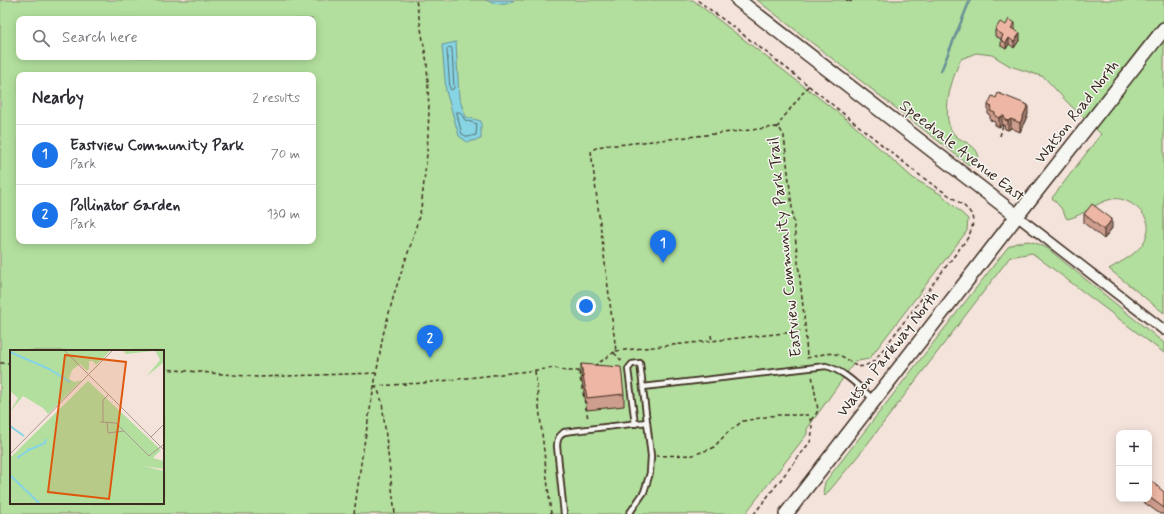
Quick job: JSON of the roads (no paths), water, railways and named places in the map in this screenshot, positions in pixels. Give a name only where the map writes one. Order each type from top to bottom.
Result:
[{"type":"main road","name":"Speedvale Avenue East","points":[[738,0],[1017,216]]},
{"type":"main road","name":"Watson Road North","points":[[1017,216],[1164,29]]},
{"type":"main road","name":"Watson Parkway North","points":[[786,514],[1017,216]]},
{"type":"street","name":"Speedvale Avenue East","points":[[1017,216],[1164,330]]},
{"type":"lane","points":[[629,514],[644,492],[650,473],[651,456],[640,363],[632,364],[628,367],[634,424]]},
{"type":"lane","points":[[643,387],[826,366],[835,368],[841,372],[874,401]]},
{"type":"lane","points":[[564,514],[557,446],[557,440],[560,436],[564,432],[647,422]]},
{"type":"water","points":[[486,0],[514,0],[507,4],[497,4]]},
{"type":"water","points":[[456,42],[459,98],[466,117],[481,121],[481,139],[467,142],[459,136],[446,91],[442,45]]},
{"type":"waterway","points":[[941,71],[970,0]]},
{"type":"place","name":"Eastview Community Park","points":[[663,263]]},
{"type":"place","name":"Pollinator Garden","points":[[430,358]]}]
